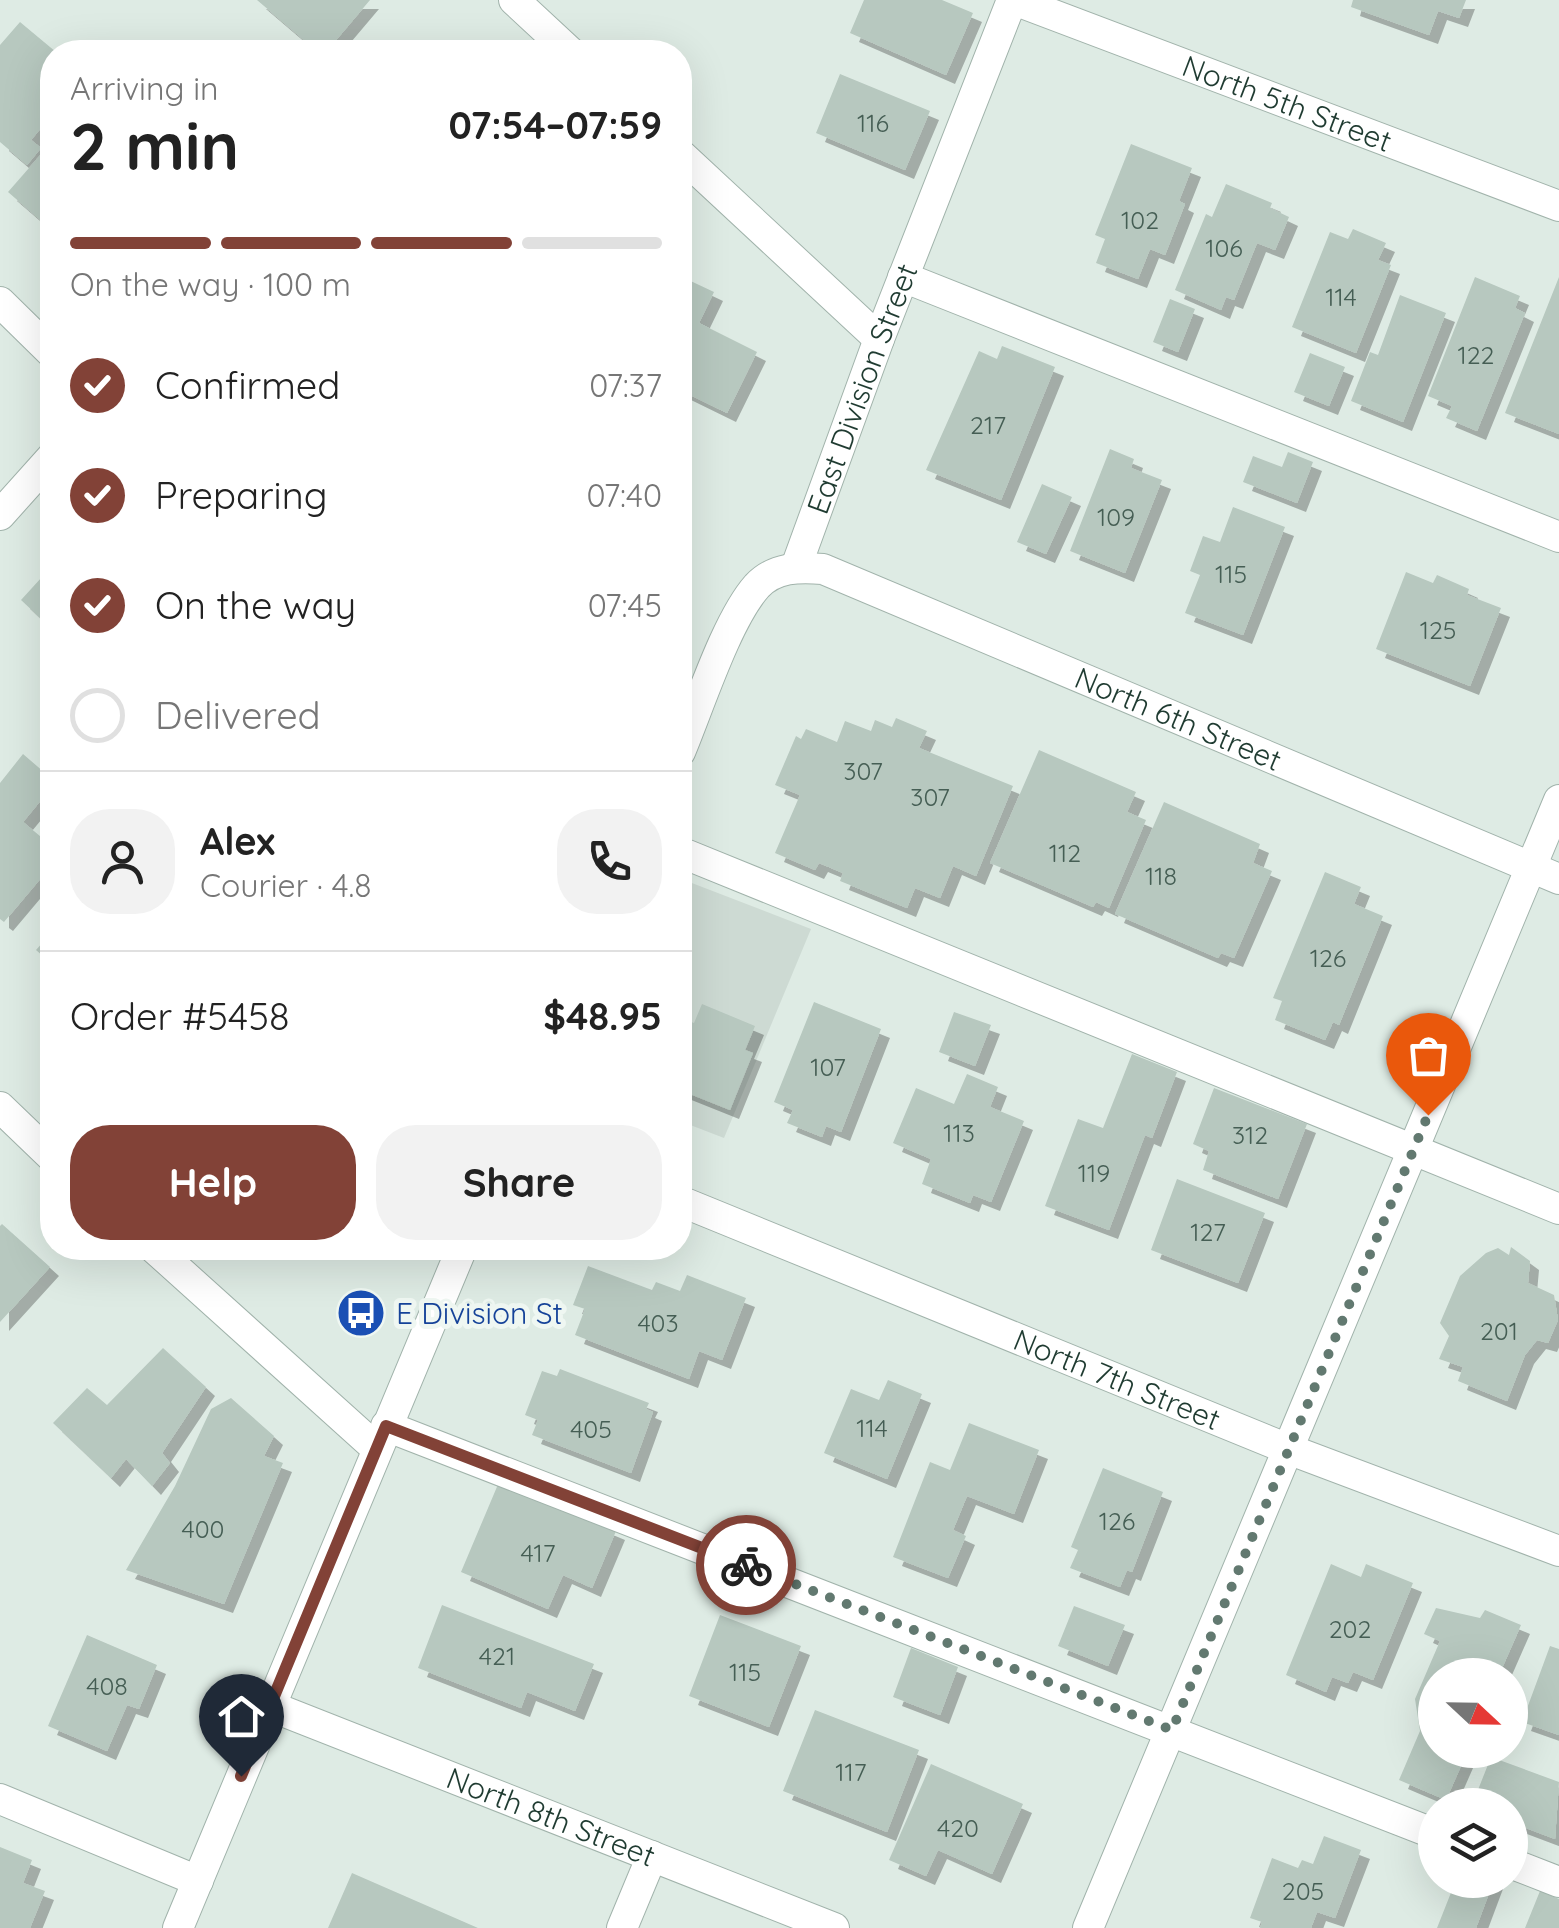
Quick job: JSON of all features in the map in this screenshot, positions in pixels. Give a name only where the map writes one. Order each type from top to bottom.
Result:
[{"type":"street","points":[[514,0],[557,40]]},
{"type":"street","name":"North 5th Street","points":[[1013,0],[1559,206]]},
{"type":"street","name":"East Division Street","points":[[796,567],[878,339],[1013,0]]},
{"type":"street","points":[[692,165],[878,339]]},
{"type":"street","points":[[903,276],[1559,537]]},
{"type":"street","points":[[0,302],[40,341]]},
{"type":"street","points":[[0,515],[40,470]]},
{"type":"street","points":[[692,725],[748,600],[758,585],[796,567]]},
{"type":"street","name":"North 6th Street","points":[[796,567],[823,570],[1559,879]]},
{"type":"street","points":[[1088,1928],[1559,800]]},
{"type":"street","points":[[692,857],[1559,1209]]},
{"type":"street","points":[[0,1107],[40,1145]]},
{"type":"street","name":"North 7th Street","points":[[692,1205],[1288,1450],[1559,1552]]},
{"type":"street","points":[[168,1260],[381,1437],[1172,1730],[1418,1827]]},
{"type":"street","points":[[178,1928],[457,1260]]},
{"type":"street","name":"North 8th Street","points":[[270,1706],[834,1928]]},
{"type":"street","points":[[0,1799],[198,1881]]},
{"type":"street","points":[[622,1928],[652,1856]]},
{"type":"street","points":[[1528,1870],[1559,1882]]},
{"type":"shaded area","points":[[692,883],[811,929],[724,1138],[692,1126]]},
{"type":"building","points":[[257,0],[370,0],[336,40],[304,40]]},
{"type":"building","points":[[864,0],[942,0],[973,13],[946,75],[850,33]]},
{"type":"building","points":[[1353,0],[1466,0],[1459,18],[1438,11],[1429,35],[1351,7]]},
{"type":"building","points":[[20,22],[42,40],[40,129],[31,140],[40,149],[27,165],[0,142],[0,45]]},
{"type":"building","points":[[840,74],[930,111],[905,170],[816,133]]},
{"type":"building","points":[[1131,144],[1192,168],[1179,201],[1185,204],[1165,255],[1150,249],[1138,279],[1096,263],[1105,239],[1095,235]]},
{"type":"building","points":[[40,155],[40,220],[8,192]]},
{"type":"building","points":[[1226,184],[1272,203],[1270,208],[1289,217],[1275,250],[1257,243],[1234,300],[1226,297],[1221,310],[1175,290],[1206,214],[1212,217]]},
{"type":"building","points":[[1353,229],[1386,243],[1378,260],[1391,265],[1356,353],[1292,327],[1330,232],[1348,239]]},
{"type":"building","points":[[1475,277],[1520,296],[1515,308],[1525,313],[1477,431],[1446,418],[1452,406],[1428,396]]},
{"type":"building","points":[[1559,277],[1559,434],[1505,413]]},
{"type":"building","points":[[692,282],[714,292],[699,323],[757,352],[727,413],[692,396]]},
{"type":"building","points":[[1400,295],[1446,313],[1403,422],[1351,401],[1370,352],[1378,355]]},
{"type":"building","points":[[1170,299],[1195,309],[1178,352],[1153,342]]},
{"type":"building","points":[[1002,346],[1055,367],[1001,500],[926,470],[979,351],[997,359]]},
{"type":"building","points":[[1310,353],[1345,367],[1329,406],[1294,392]]},
{"type":"building","points":[[1110,449],[1134,459],[1131,468],[1162,480],[1125,573],[1070,551]]},
{"type":"building","points":[[1288,452],[1313,462],[1297,503],[1243,482],[1253,456],[1282,467]]},
{"type":"building","points":[[1042,484],[1072,497],[1046,554],[1017,542]]},
{"type":"building","points":[[1233,507],[1285,527],[1243,635],[1185,613],[1200,575],[1190,571],[1203,536],[1220,542]]},
{"type":"building","points":[[1406,572],[1433,583],[1437,575],[1469,589],[1467,595],[1501,608],[1470,686],[1376,649]]},
{"type":"building","points":[[40,579],[40,618],[21,600]]},
{"type":"building","points":[[896,718],[927,731],[919,748],[1013,786],[976,876],[953,866],[940,898],[915,888],[907,908],[840,881],[843,873],[819,863],[815,870],[775,853],[800,795],[775,785],[796,736],[801,739],[806,729],[837,742],[845,721],[871,731],[875,720],[892,727]]},
{"type":"building","points":[[1039,750],[1136,792],[1127,812],[1146,820],[1109,908],[1096,902],[1093,907],[990,863]]},
{"type":"building","points":[[23,754],[40,769],[40,801],[23,822],[40,836],[40,879],[4,922],[0,919],[0,783]]},
{"type":"building","points":[[1164,802],[1260,844],[1253,863],[1272,871],[1234,958],[1221,953],[1218,958],[1115,914]]},
{"type":"building","points":[[1325,872],[1361,887],[1354,904],[1383,916],[1339,1025],[1333,1022],[1325,1040],[1275,1020],[1282,1001],[1273,998]]},
{"type":"building","points":[[814,1002],[881,1029],[841,1132],[826,1126],[822,1137],[787,1123],[793,1110],[774,1102]]},
{"type":"building","points":[[702,1004],[755,1026],[745,1050],[753,1053],[730,1110],[692,1095],[694,1023]]},
{"type":"building","points":[[954,1012],[991,1025],[975,1066],[939,1052]]},
{"type":"building","points":[[1132,1054],[1177,1072],[1152,1138],[1145,1135],[1109,1230],[1045,1206],[1078,1119],[1103,1128]]},
{"type":"building","points":[[967,1074],[998,1087],[990,1107],[1024,1121],[991,1202],[973,1195],[970,1203],[922,1184],[931,1159],[893,1143],[916,1088],[954,1104]]},
{"type":"building","points":[[1214,1088],[1307,1124],[1278,1199],[1203,1170],[1209,1151],[1193,1144]]},
{"type":"building","points":[[1177,1179],[1265,1213],[1238,1283],[1151,1250]]},
{"type":"building","points":[[0,1226],[50,1267],[0,1322]]},
{"type":"building","points":[[1511,1247],[1530,1261],[1528,1283],[1554,1295],[1558,1320],[1548,1343],[1537,1340],[1525,1355],[1507,1401],[1458,1381],[1463,1367],[1439,1359],[1449,1336],[1440,1323],[1460,1276],[1486,1253],[1498,1248],[1509,1255]]},
{"type":"building","points":[[588,1266],[652,1290],[656,1282],[680,1291],[687,1275],[746,1298],[722,1360],[699,1351],[689,1379],[575,1335],[585,1309],[573,1305]]},
{"type":"building","points":[[163,1348],[206,1387],[162,1453],[170,1463],[152,1486],[126,1459],[111,1478],[53,1423],[87,1388],[107,1405]]},
{"type":"building","points":[[560,1369],[649,1403],[646,1409],[653,1412],[631,1473],[532,1435],[538,1420],[525,1415],[542,1371],[557,1376]]},
{"type":"building","points":[[888,1380],[922,1394],[887,1479],[824,1453],[851,1389],[879,1400]]},
{"type":"building","points":[[231,1398],[274,1436],[264,1456],[283,1463],[224,1604],[126,1570],[175,1486],[211,1409]]},
{"type":"building","points":[[969,1423],[1039,1450],[1014,1514],[967,1496],[953,1530],[966,1536],[948,1578],[893,1557],[930,1462],[950,1470]]},
{"type":"building","points":[[1103,1468],[1163,1492],[1132,1572],[1127,1570],[1120,1587],[1070,1568],[1078,1550],[1071,1547]]},
{"type":"building","points":[[499,1482],[616,1531],[592,1588],[563,1575],[548,1609],[461,1572]]},
{"type":"building","points":[[1331,1564],[1361,1577],[1366,1564],[1413,1583],[1373,1680],[1353,1672],[1348,1683],[1332,1677],[1326,1692],[1286,1675]]},
{"type":"building","points":[[442,1605],[594,1664],[575,1711],[527,1692],[521,1708],[418,1668]]},
{"type":"building","points":[[1074,1606],[1125,1625],[1108,1666],[1058,1646]]},
{"type":"building","points":[[1436,1608],[1480,1618],[1485,1610],[1521,1625],[1506,1658],[1433,1658],[1440,1641],[1424,1634]]},
{"type":"building","points":[[720,1615],[801,1646],[769,1727],[689,1696]]},
{"type":"building","points":[[87,1635],[157,1665],[139,1709],[127,1705],[107,1751],[48,1726]]},
{"type":"building","points":[[1550,1646],[1559,1649],[1559,1735],[1528,1724],[1528,1706]]},
{"type":"building","points":[[911,1648],[958,1667],[940,1715],[893,1697]]},
{"type":"building","points":[[815,1710],[919,1750],[887,1832],[783,1791]]},
{"type":"building","points":[[1418,1736],[1418,1768],[1460,1768],[1451,1788],[1418,1788],[1399,1780]]},
{"type":"building","points":[[931,1764],[1023,1804],[992,1874],[938,1850],[926,1876],[889,1860]]},
{"type":"building","points":[[1487,1768],[1521,1768],[1559,1782],[1555,1839],[1528,1829],[1528,1788],[1479,1788]]},
{"type":"building","points":[[1324,1836],[1361,1850],[1335,1918],[1317,1912],[1311,1928],[1260,1928],[1262,1922],[1250,1918],[1272,1858],[1298,1868],[1302,1860],[1313,1864]]},
{"type":"building","points":[[0,1847],[32,1860],[23,1883],[45,1891],[30,1928],[0,1928]]},
{"type":"building","points":[[352,1873],[478,1928],[328,1928]]},
{"type":"building","points":[[1540,1891],[1559,1899],[1559,1928],[1525,1928]]},
{"type":"building","points":[[1449,1898],[1487,1898],[1476,1928],[1437,1928]]},
{"type":"way so far","points":[[746,1565],[1172,1730],[1428,1115]]},
{"type":"place","name":"E Division St","points":[[361,1313]]},
{"type":"route","points":[[241,1776],[386,1426],[746,1565]]}]
